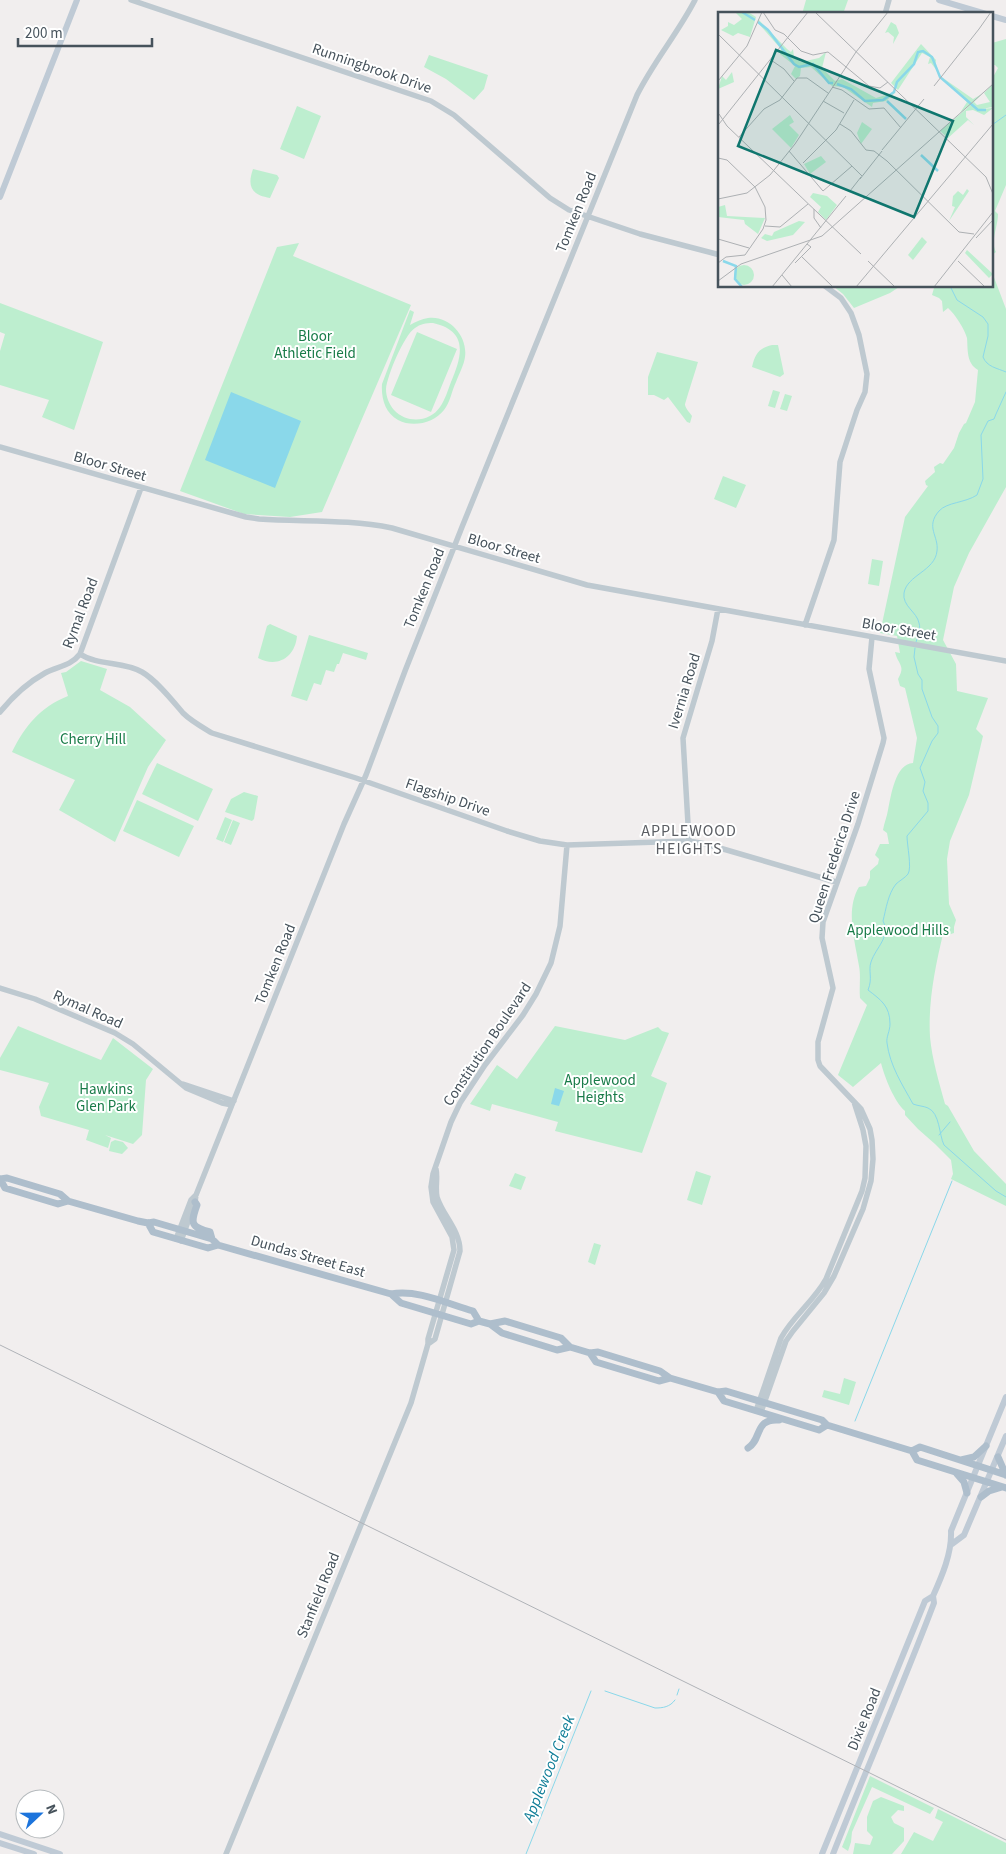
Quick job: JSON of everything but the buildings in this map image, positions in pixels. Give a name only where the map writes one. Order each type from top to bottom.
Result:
[{"type":"main road","points":[[0,198],[77,0]]},
{"type":"main road","points":[[940,0],[979,12]]},
{"type":"main road","name":"Dundas Street East","points":[[0,1179],[4,1188],[58,1204],[68,1201],[148,1223],[154,1222],[212,1239],[218,1245],[391,1294],[401,1303],[471,1324],[479,1321],[490,1324],[502,1333],[557,1350],[570,1347]]},
{"type":"main road","points":[[196,1198],[197,1205],[192,1218],[193,1222],[198,1229],[210,1232],[212,1239]]},
{"type":"main road","name":"Dundas Street East","points":[[148,1223],[153,1232],[208,1248],[218,1245]]},
{"type":"main road","name":"Dundas Street East","points":[[391,1294],[404,1291],[442,1302],[473,1312],[479,1321]]},
{"type":"main road","name":"Dundas Street East","points":[[490,1324],[505,1321],[561,1338],[570,1347],[590,1353],[596,1362],[659,1381],[670,1378],[718,1392],[726,1390],[822,1420],[827,1425],[912,1451],[920,1448],[1006,1475]]},
{"type":"main road","name":"Dundas Street East","points":[[718,1392],[724,1400],[819,1430],[827,1425]]},
{"type":"main road","name":"Dixie Road","points":[[833,1854],[869,1761],[920,1642],[934,1603],[933,1596],[952,1544],[951,1531],[1006,1396]]},
{"type":"main road","points":[[748,1448],[753,1445],[758,1429],[764,1423],[774,1419],[790,1421]]},
{"type":"main road","name":"Dixie Road","points":[[952,1544],[964,1535],[1006,1436]]},
{"type":"main road","points":[[959,1460],[974,1457],[986,1446]]},
{"type":"main road","name":"Dundas Street East","points":[[912,1451],[917,1460],[1004,1488]]},
{"type":"main road","points":[[998,1457],[1006,1475]]},
{"type":"main road","points":[[955,1472],[964,1482],[967,1492]]},
{"type":"main road","points":[[981,1497],[989,1491],[1004,1488]]},
{"type":"main road","name":"Dixie Road","points":[[822,1854],[926,1601],[933,1596]]},
{"type":"main road","points":[[0,1834],[60,1854]]},
{"type":"main road","points":[[0,1843],[34,1854]]},
{"type":"street","name":"Runningbrook Drive","points":[[131,0],[431,101],[461,121],[550,198],[569,210],[640,234],[718,254]]},
{"type":"street","name":"Tomken Road","points":[[179,1240],[344,824],[363,781],[454,546],[637,94],[682,24],[695,0]]},
{"type":"street","points":[[806,625],[834,540],[840,462],[865,392],[867,374],[864,354],[851,313],[841,298],[828,288]]},
{"type":"street","name":"Bloor Street","points":[[0,448],[246,517],[356,522],[374,525],[587,585],[1006,661]]},
{"type":"street","name":"Rymal Road","points":[[0,712],[21,689],[44,673],[71,662],[80,654],[141,488]]},
{"type":"street","name":"Ivernia Road","points":[[688,841],[683,738],[712,641],[718,609]]},
{"type":"street","name":"Queen Frederica Drive","points":[[758,1411],[781,1338],[788,1327],[820,1290],[826,1279],[862,1192],[867,1166],[863,1130],[854,1102],[845,1090],[820,1066],[817,1051],[833,988],[822,930],[826,911],[858,824],[883,743],[883,733],[869,669],[872,637]]},
{"type":"street","name":"Flagship Drive","points":[[80,654],[86,658],[131,668],[144,673],[193,721],[212,732],[363,781],[507,831],[567,845],[688,841],[706,844],[836,882]]},
{"type":"street","name":"Constitution Boulevard","points":[[442,1302],[460,1253],[460,1244],[459,1237],[443,1212],[437,1194],[436,1167],[454,1114],[463,1098],[523,1015],[536,994],[550,963],[560,926],[567,845]]},
{"type":"street","name":"Rymal Road","points":[[0,988],[35,999],[115,1033],[133,1044],[183,1084],[233,1103]]},
{"type":"street","name":"Stanfield Road","points":[[226,1854],[402,1428],[420,1377],[428,1338],[442,1302]]},
{"type":"green space","points":[[806,0],[848,0],[844,12],[803,12]]},
{"type":"green space","points":[[1006,39],[1006,185],[995,211],[998,214],[998,219],[994,239],[994,75],[998,68],[994,65],[994,42]]},
{"type":"green space","points":[[429,55],[488,75],[484,89],[474,100],[446,79],[424,67]]},
{"type":"green space","points":[[297,106],[321,116],[304,159],[280,149]]},
{"type":"green space","points":[[253,169],[277,175],[279,178],[270,198],[258,195],[252,189],[250,180]]},
{"type":"green space","name":"Bloor Athletic Field","points":[[299,243],[293,256],[411,305],[322,512],[290,517],[244,514],[180,491],[277,247]]},
{"type":"green space","name":"Applewood Hills","points":[[994,277],[1006,309],[1006,487],[969,553],[954,587],[943,640],[956,664],[957,691],[988,698],[976,729],[983,736],[969,795],[950,841],[947,859],[949,904],[956,920],[954,933],[945,936],[943,934],[937,960],[930,1011],[930,1037],[932,1054],[945,1104],[948,1106],[974,1151],[1006,1184],[1006,1206],[951,1179],[953,1174],[951,1160],[905,1115],[905,1111],[890,1089],[881,1063],[853,1087],[838,1075],[867,1005],[860,998],[860,970],[852,926],[855,896],[859,887],[866,886],[870,878],[870,871],[878,864],[879,859],[875,855],[880,844],[889,844],[887,833],[883,830],[892,789],[902,769],[913,763],[917,738],[905,688],[900,686],[898,679],[901,665],[895,652],[900,653],[897,636],[880,633],[905,517],[928,486],[925,481],[935,472],[934,467],[940,463],[943,464],[954,448],[959,433],[966,423],[975,402],[978,370],[971,364],[966,335],[951,311],[948,308],[943,312],[942,301],[932,295],[934,288],[994,288]]},
{"type":"green space","points":[[836,288],[898,288],[854,308]]},
{"type":"green space","points":[[0,303],[103,342],[74,430],[42,417],[49,400],[0,385],[0,351],[5,334],[0,332]]},
{"type":"green space","points":[[410,310],[414,312],[410,325],[423,319],[436,318],[450,323],[456,328],[465,349],[464,363],[448,404],[435,418],[417,424],[398,420],[385,405],[382,395],[382,384]],"holes":[[[433,323],[453,332],[460,346],[458,363],[445,398],[436,412],[430,416],[418,419],[405,418],[392,408],[386,392],[389,375],[397,356],[406,339],[417,327]]]},
{"type":"green space","points":[[417,332],[457,349],[431,412],[391,395]]},
{"type":"green space","points":[[772,345],[778,345],[784,374],[780,377],[752,367],[758,352]]},
{"type":"green space","points":[[657,352],[698,362],[685,405],[692,416],[690,423],[687,422],[668,397],[664,400],[654,395],[648,395],[648,377]]},
{"type":"green space","points":[[773,390],[780,392],[775,408],[768,406]]},
{"type":"green space","points":[[785,394],[792,396],[787,411],[780,409]]},
{"type":"green space","points":[[723,476],[746,485],[736,508],[714,499]]},
{"type":"green space","points":[[872,559],[883,561],[879,586],[868,584]]},
{"type":"green space","points":[[270,624],[297,636],[296,644],[289,655],[284,659],[272,662],[258,658],[267,626]]},
{"type":"green space","points":[[309,635],[368,653],[366,660],[343,653],[334,672],[326,670],[321,685],[314,683],[307,701],[291,696]]},
{"type":"green space","name":"Cherry Hill","points":[[81,661],[107,669],[100,690],[130,707],[166,740],[148,767],[115,842],[59,810],[75,780],[12,752],[34,718],[58,700],[68,696],[61,673],[66,672]]},
{"type":"green space","points":[[157,763],[213,789],[198,821],[142,794]]},
{"type":"green space","points":[[244,792],[258,796],[252,821],[225,812],[231,799]]},
{"type":"green space","points":[[137,800],[194,826],[179,857],[123,831]]},
{"type":"green space","points":[[225,817],[232,820],[223,842],[216,839]]},
{"type":"green space","points":[[233,820],[240,823],[231,845],[224,842]]},
{"type":"green space","name":"Hawkins Glen Park","points":[[18,1026],[101,1060],[113,1038],[153,1069],[146,1080],[142,1135],[133,1144],[105,1135],[111,1138],[108,1148],[86,1140],[89,1130],[41,1116],[39,1107],[49,1083],[0,1070],[0,1058]]},
{"type":"green space","name":"Applewood Heights","points":[[555,1026],[625,1040],[658,1027],[662,1031],[669,1033],[651,1076],[667,1083],[642,1153],[555,1131],[558,1122],[492,1104],[490,1111],[470,1104],[497,1065],[517,1079]]},
{"type":"green space","points":[[115,1140],[123,1142],[128,1148],[122,1154],[109,1151],[111,1142]]},
{"type":"green space","points":[[696,1171],[711,1176],[702,1205],[687,1200]]},
{"type":"green space","points":[[515,1173],[526,1177],[521,1190],[509,1186]]},
{"type":"green space","points":[[594,1243],[601,1245],[595,1265],[588,1262]]},
{"type":"green space","points":[[844,1378],[856,1382],[849,1405],[822,1397],[824,1390],[840,1394]]},
{"type":"green space","points":[[870,1776],[934,1808],[930,1814],[872,1787],[852,1832],[848,1851],[842,1847]]},
{"type":"green space","points":[[881,1797],[904,1806],[904,1811],[898,1810],[891,1817],[894,1823],[904,1828],[904,1841],[892,1854],[853,1854],[855,1843],[870,1845],[873,1837],[867,1831],[867,1817],[873,1801]]},
{"type":"green space","points":[[938,1809],[1006,1843],[1006,1854],[901,1854],[914,1832],[933,1841],[943,1822],[935,1818]]},
{"type":"water","points":[[231,392],[301,421],[275,488],[205,460]]},
{"type":"water","points":[[555,1088],[564,1091],[559,1106],[551,1104]]},
{"type":"waterway","points":[[994,124],[1006,115]]},
{"type":"waterway","points":[[951,288],[957,300],[983,317],[988,324],[988,336],[983,357],[993,367],[1006,372]]},
{"type":"waterway","points":[[916,642],[920,625],[918,619],[905,602],[904,593],[906,587],[935,558],[937,546],[933,522],[939,511],[942,508],[977,495],[983,479],[981,435],[988,421],[994,419],[1006,392]]},
{"type":"waterway","points":[[915,648],[914,657],[918,674],[922,680],[922,689],[932,717],[938,726],[938,733],[932,741],[920,768],[925,782],[923,791],[928,803],[928,811],[907,836],[909,871],[896,884],[889,897],[883,921],[885,927],[884,937],[871,962],[868,990],[881,1000],[888,1012],[890,1024],[887,1041],[891,1059],[897,1075],[913,1104],[926,1107],[932,1111],[937,1119],[944,1145],[996,1191],[1006,1197]]},
{"type":"waterway","points":[[939,1135],[950,1122]]},
{"type":"waterway","points":[[855,1421],[952,1181]]},
{"type":"waterway","name":"Applewood Creek","points":[[677,1695],[679,1689]]},
{"type":"waterway","name":"Applewood Creek","points":[[526,1854],[591,1691]]},
{"type":"waterway","name":"Applewood Creek","points":[[605,1691],[655,1708],[666,1707],[675,1700]]},
{"type":"railway","points":[[0,1345],[1006,1840]]},
{"type":"district","name":"APPLEWOOD HEIGHTS","points":[[689,839]]}]
